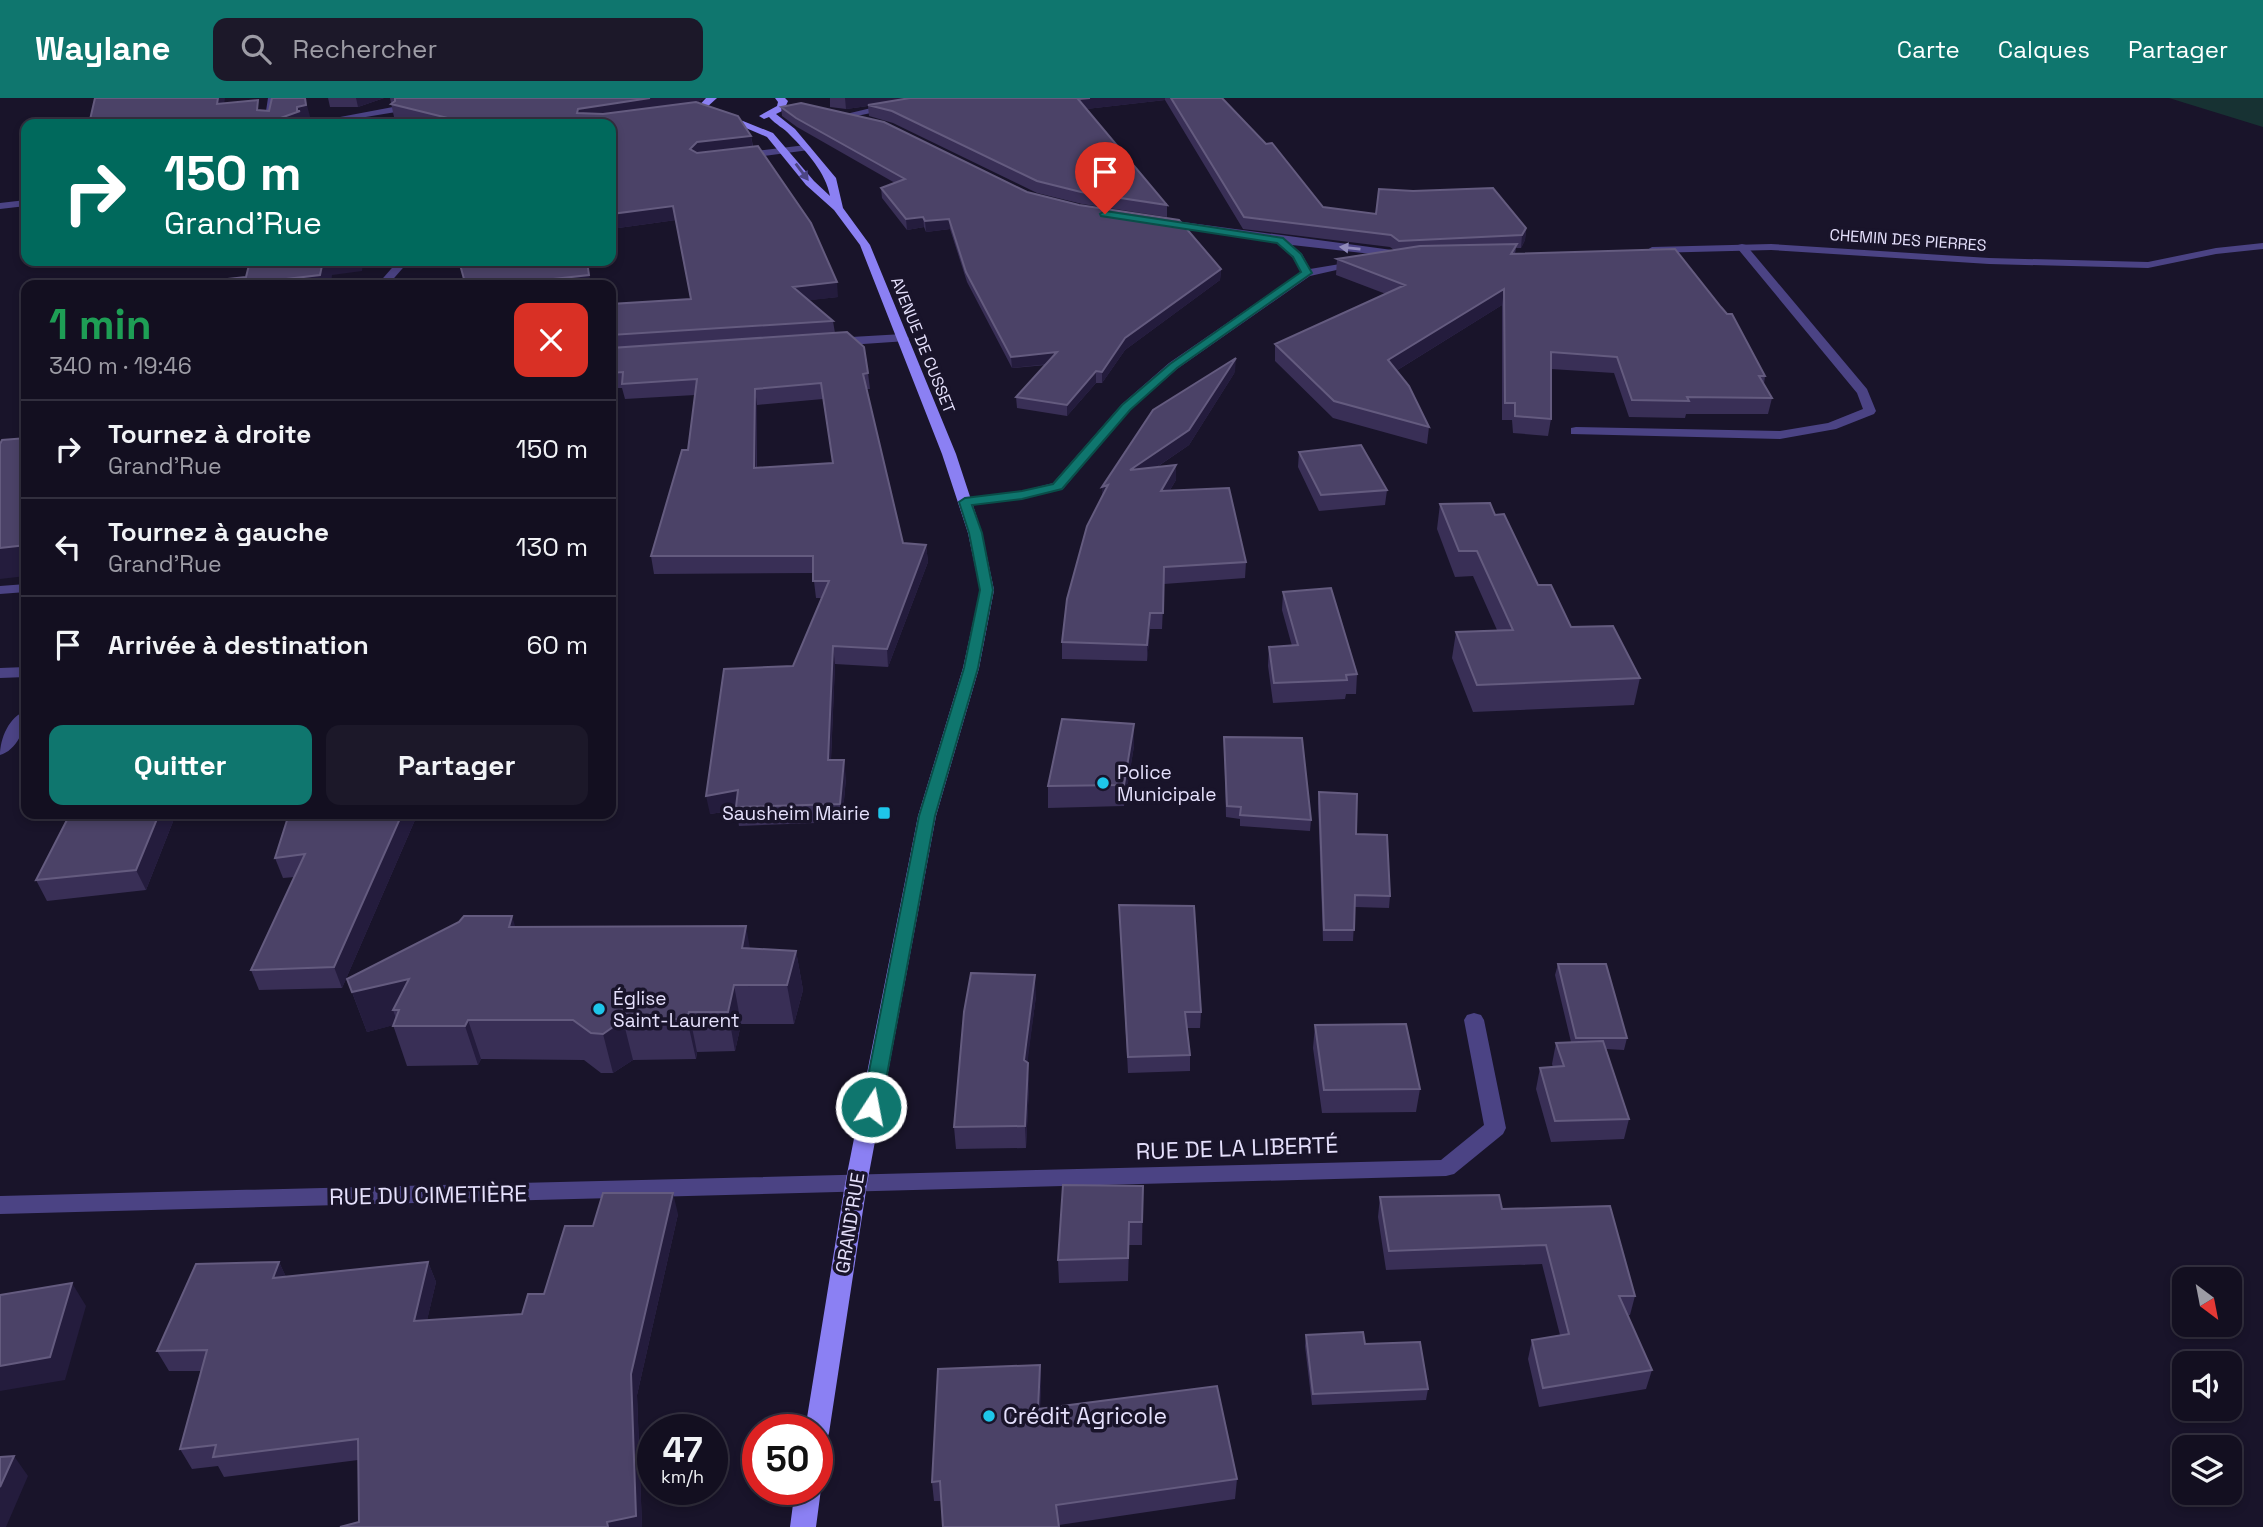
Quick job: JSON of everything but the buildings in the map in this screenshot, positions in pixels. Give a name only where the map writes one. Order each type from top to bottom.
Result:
[{"type":"main road","points":[[701,110],[701,106],[712,98]]},
{"type":"main road","points":[[730,119],[771,114],[781,101]]},
{"type":"main road","name":"AVENUE DE CUSSET","points":[[701,110],[710,116],[730,119],[770,135],[810,183],[838,208],[865,245],[941,432],[965,502]]},
{"type":"main road","name":"AVENUE DE CUSSET","points":[[771,114],[780,125],[792,131],[832,180],[838,208]]},
{"type":"main road","name":"GRAND'RUE","points":[[820,1414],[856,1184],[927,816],[971,668],[987,590],[975,533],[965,502]]},
{"type":"main road","points":[[803,1527],[806,1505]]},
{"type":"street","points":[[270,119],[272,98]]},
{"type":"street","points":[[781,101],[795,107]]},
{"type":"street","points":[[873,122],[842,114],[909,104]]},
{"type":"street","points":[[338,119],[393,110]]},
{"type":"street","points":[[689,111],[701,110]]},
{"type":"street","points":[[724,158],[806,148]]},
{"type":"street","points":[[0,206],[21,204]]},
{"type":"street","points":[[965,502],[1022,495],[1058,486],[1126,407],[1174,366],[1307,273],[1418,256],[1280,240],[1146,220]]},
{"type":"street","points":[[1280,240],[1298,256],[1307,273]]},
{"type":"street","name":"CHEMIN DES PIERRES","points":[[1646,251],[1742,247],[2148,265],[2216,251],[2263,246]]},
{"type":"street","points":[[1576,431],[1780,435],[1831,426],[1870,411],[1863,392],[1742,247]]},
{"type":"street","points":[[387,280],[399,266]]},
{"type":"street","points":[[818,343],[903,338]]},
{"type":"street","points":[[0,590],[21,588]]},
{"type":"street","points":[[0,673],[21,672]]},
{"type":"street","points":[[0,750],[21,723]]},
{"type":"street","name":"RUE DE LA LIBERTÉ","points":[[856,1184],[1446,1168],[1495,1129],[1474,1020]]},
{"type":"street","name":"RUE DU CIMETIÈRE","points":[[0,1205],[856,1184]]},
{"type":"green space","points":[[2169,98],[2263,98],[2263,127]]},
{"type":"place","name":"Police Municipale","points":[[1103,783]]},
{"type":"place","name":"Sausheim Mairie","points":[[884,813]]},
{"type":"place","name":"Église Saint-Laurent","points":[[599,1009]]},
{"type":"place","name":"Crédit Agricole","points":[[989,1416]]},
{"type":"route","points":[[871,1107],[927,816],[971,668],[987,590],[975,533],[965,502],[1022,495],[1058,486],[1126,407],[1174,366],[1307,273],[1298,256],[1280,240],[1105,214]]}]
